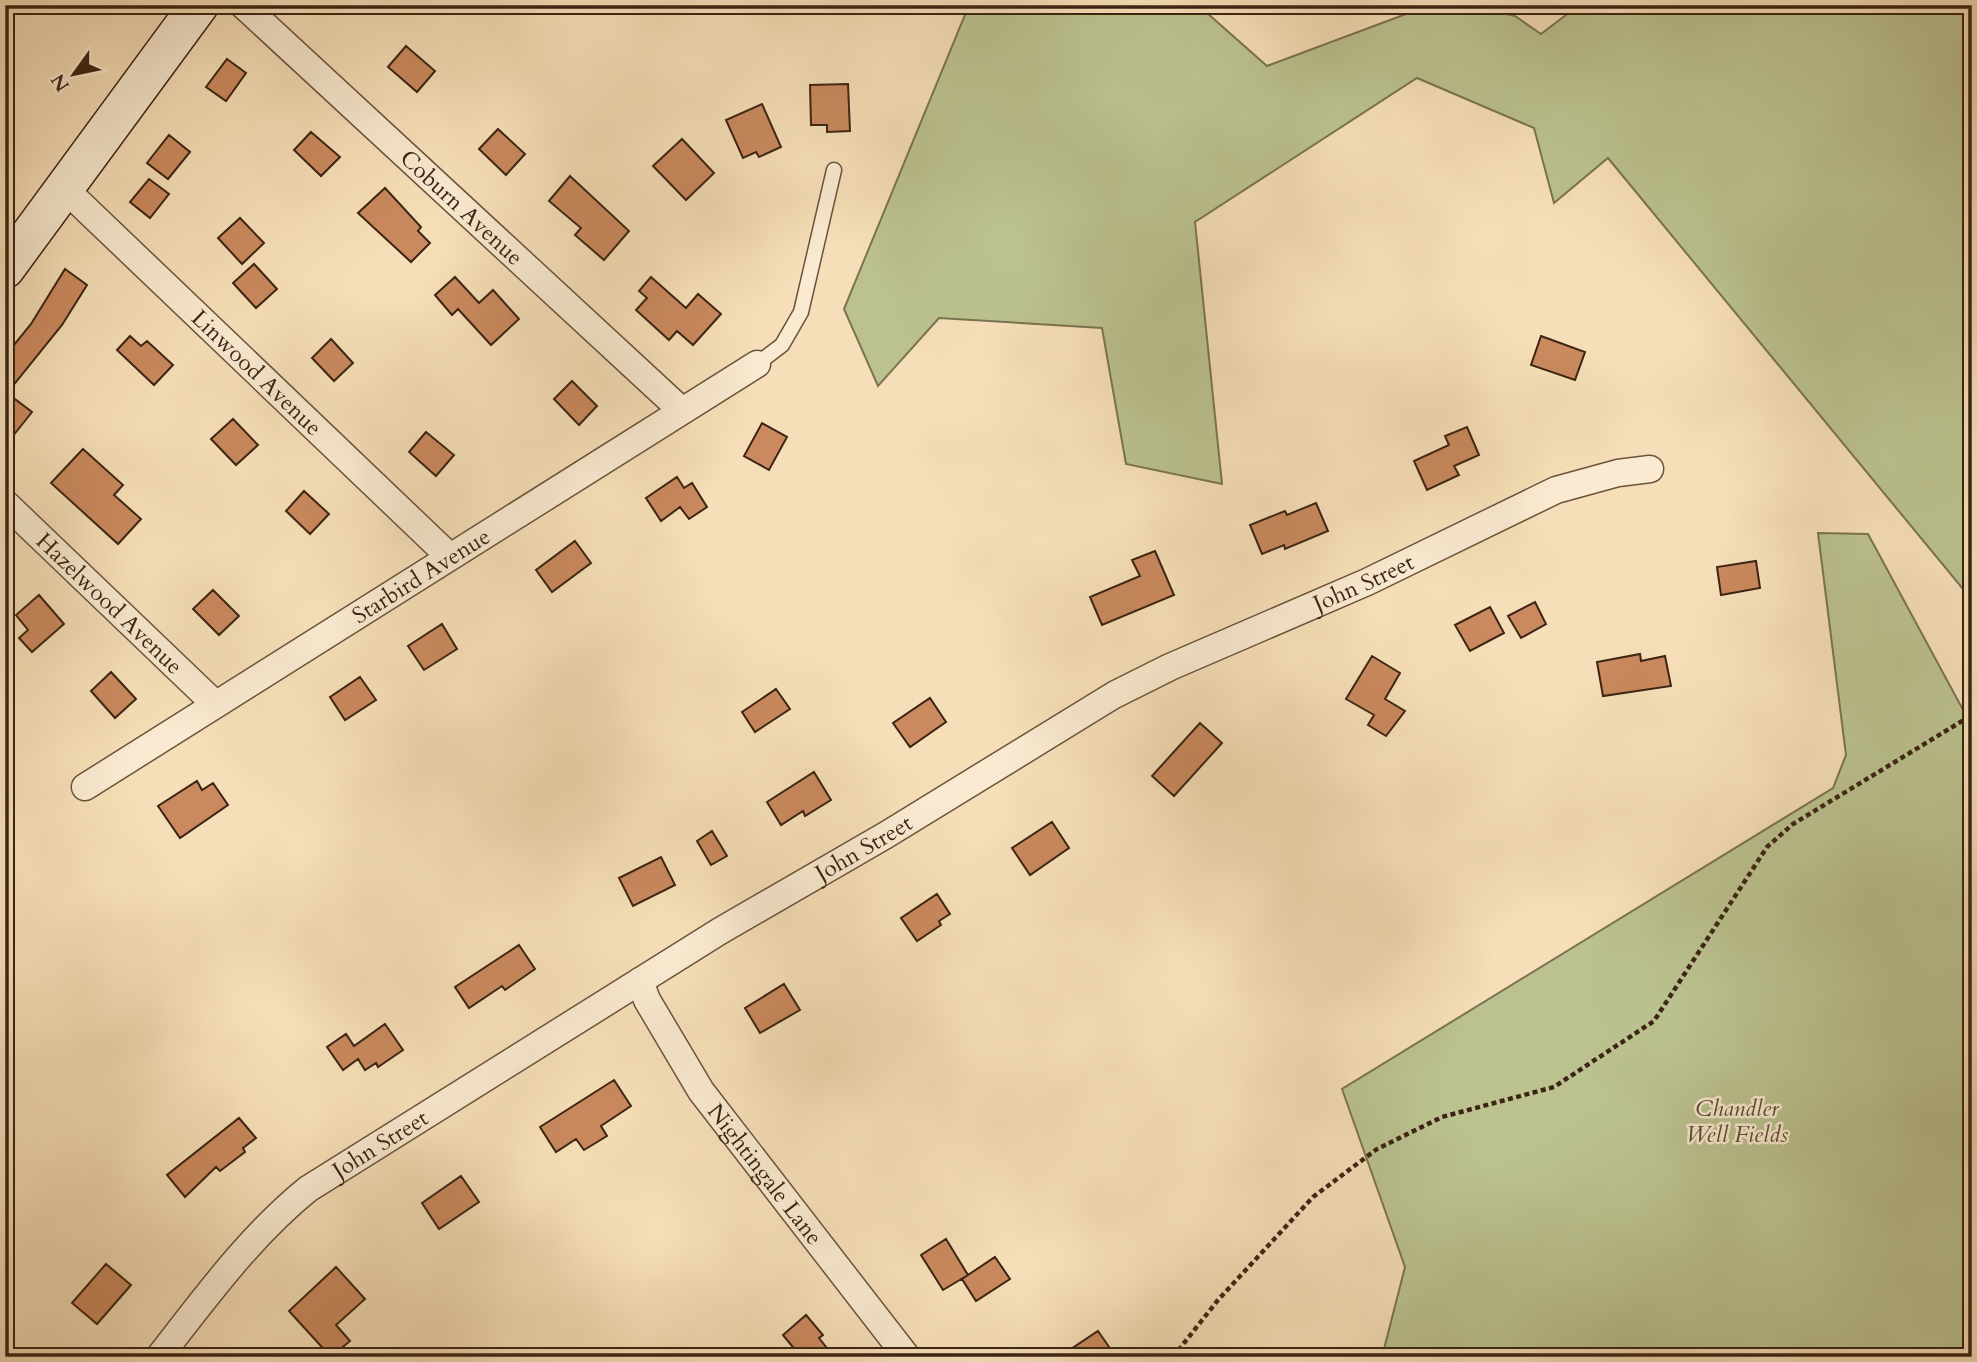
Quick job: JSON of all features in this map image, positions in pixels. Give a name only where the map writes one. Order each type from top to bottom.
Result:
[{"type":"street","points":[[5,269],[66,190],[199,5]]},
{"type":"street","name":"Coburn Avenue","points":[[243,5],[680,409]]},
{"type":"street","name":"Linwood Avenue","points":[[66,190],[449,556]]},
{"type":"street","name":"Starbird Avenue","points":[[85,787],[680,409],[757,364]]},
{"type":"street","name":"John Street","points":[[159,1357],[249,1246],[284,1208],[309,1189],[640,981],[1114,695],[1170,667],[1367,582],[1556,490],[1618,473],[1650,469]]},
{"type":"street","name":"Hazelwood Avenue","points":[[5,503],[215,704]]},
{"type":"street","name":"Nightingale Lane","points":[[640,981],[659,1021],[701,1091],[907,1357]]},
{"type":"lane","points":[[757,364],[782,345],[801,312],[834,170]]},
{"type":"path","points":[[1173,1357],[1218,1300],[1313,1197],[1377,1149],[1442,1116],[1554,1087],[1654,1021],[1767,847],[1793,824],[1972,715]]},
{"type":"green space","points":[[969,5],[1198,5],[1267,66],[1430,5],[1470,5],[1515,16],[1541,34],[1579,5],[1972,5],[1972,600],[1608,158],[1554,203],[1534,128],[1417,78],[1195,222],[1222,484],[1126,464],[1102,328],[939,318],[878,386],[844,309]]},
{"type":"green space","name":"Chandler Well Fields","points":[[1818,533],[1868,534],[1962,708],[1972,703],[1972,1357],[1382,1357],[1405,1267],[1342,1089],[1833,788],[1846,755]]},
{"type":"building","points":[[406,46],[435,71],[417,92],[388,67]]},
{"type":"building","points":[[227,59],[246,73],[226,101],[206,87]]},
{"type":"building","points":[[848,84],[850,131],[827,132],[827,125],[811,125],[810,85]]},
{"type":"building","points":[[762,104],[781,147],[759,157],[756,152],[743,158],[726,120]]},
{"type":"building","points":[[498,129],[525,154],[506,175],[479,149]]},
{"type":"building","points":[[311,132],[340,157],[321,176],[294,150]]},
{"type":"building","points":[[169,135],[190,152],[168,179],[147,163]]},
{"type":"building","points":[[682,139],[714,173],[686,200],[653,166]]},
{"type":"building","points":[[570,176],[629,231],[604,260],[575,235],[581,228],[549,201]]},
{"type":"building","points":[[149,179],[169,194],[150,218],[130,202]]},
{"type":"building","points":[[385,188],[421,227],[418,231],[430,243],[411,262],[358,213]]},
{"type":"building","points":[[240,218],[264,243],[242,264],[218,238]]},
{"type":"building","points":[[254,264],[277,289],[256,308],[233,283]]},
{"type":"building","points":[[65,269],[87,285],[62,325],[7,393],[32,412],[5,446],[5,356],[31,324]]},
{"type":"building","points":[[455,277],[479,303],[493,290],[519,319],[491,345],[458,309],[452,315],[435,295]]},
{"type":"building","points":[[651,277],[686,308],[698,294],[721,314],[693,345],[677,331],[669,340],[636,310],[647,298],[639,291]]},
{"type":"building","points":[[130,336],[141,346],[147,341],[173,365],[154,385],[117,350]]},
{"type":"building","points":[[1541,336],[1585,352],[1575,380],[1531,365]]},
{"type":"building","points":[[331,339],[353,363],[334,381],[312,358]]},
{"type":"building","points":[[572,381],[597,406],[579,425],[554,399]]},
{"type":"building","points":[[233,419],[258,445],[236,465],[211,439]]},
{"type":"building","points":[[762,423],[787,437],[769,470],[744,456]]},
{"type":"building","points":[[1467,427],[1479,455],[1454,466],[1459,475],[1427,490],[1414,461],[1449,445],[1445,436]]},
{"type":"building","points":[[426,432],[454,455],[436,476],[409,452]]},
{"type":"building","points":[[83,449],[123,485],[114,495],[141,519],[118,544],[51,483]]},
{"type":"building","points":[[677,477],[684,488],[692,483],[707,507],[689,519],[680,507],[661,521],[646,498]]},
{"type":"building","points":[[304,491],[329,514],[310,534],[286,511]]},
{"type":"building","points":[[1316,503],[1328,531],[1285,549],[1284,545],[1262,554],[1250,525],[1285,511],[1287,515]]},
{"type":"building","points":[[575,541],[591,563],[552,592],[536,570]]},
{"type":"building","points":[[1155,551],[1174,595],[1102,625],[1090,597],[1140,576],[1132,560]]},
{"type":"building","points":[[1756,561],[1760,588],[1721,595],[1717,567]]},
{"type":"building","points":[[213,590],[239,616],[219,635],[193,609]]},
{"type":"building","points":[[39,595],[64,624],[32,652],[19,638],[28,630],[16,615]]},
{"type":"building","points":[[1535,602],[1546,624],[1521,638],[1508,616]]},
{"type":"building","points":[[1490,607],[1504,633],[1470,651],[1455,625]]},
{"type":"building","points":[[442,624],[457,649],[424,670],[408,646]]},
{"type":"building","points":[[1640,654],[1641,661],[1665,656],[1671,686],[1603,696],[1597,662]]},
{"type":"building","points":[[1372,656],[1400,673],[1385,699],[1405,711],[1386,736],[1368,725],[1374,715],[1346,699]]},
{"type":"building","points":[[111,672],[136,699],[115,718],[91,691]]},
{"type":"building","points":[[360,677],[376,700],[345,720],[330,697]]},
{"type":"building","points":[[776,689],[790,709],[755,732],[742,712]]},
{"type":"building","points":[[930,698],[946,722],[910,747],[893,723]]},
{"type":"building","points":[[1200,723],[1222,743],[1174,796],[1152,776]]},
{"type":"building","points":[[814,772],[831,800],[805,816],[803,811],[781,825],[767,802]]},
{"type":"building","points":[[197,781],[202,790],[213,783],[228,805],[180,838],[158,806]]},
{"type":"building","points":[[1052,822],[1069,848],[1030,875],[1012,848]]},
{"type":"building","points":[[712,831],[727,856],[711,865],[697,841]]},
{"type":"building","points":[[661,857],[675,885],[633,906],[619,878]]},
{"type":"building","points":[[937,894],[950,914],[939,921],[941,925],[917,941],[901,918]]},
{"type":"building","points":[[519,945],[535,969],[505,990],[502,986],[469,1008],[455,987]]},
{"type":"building","points":[[784,984],[800,1010],[760,1033],[745,1008]]},
{"type":"building","points":[[385,1024],[403,1050],[378,1067],[376,1063],[365,1070],[358,1059],[343,1070],[327,1047],[346,1034],[354,1046]]},
{"type":"building","points":[[614,1080],[631,1106],[601,1126],[607,1136],[584,1150],[576,1139],[556,1152],[540,1127]]},
{"type":"building","points":[[239,1118],[256,1138],[243,1148],[245,1152],[220,1171],[216,1167],[185,1197],[167,1175]]},
{"type":"building","points":[[461,1176],[479,1202],[439,1229],[422,1203]]},
{"type":"building","points":[[946,1239],[968,1275],[943,1290],[921,1255]]},
{"type":"building","points":[[995,1257],[1010,1279],[976,1301],[962,1279]]},
{"type":"building","points":[[106,1264],[131,1285],[97,1324],[72,1303]]},
{"type":"building","points":[[336,1267],[365,1299],[336,1325],[350,1341],[331,1357],[289,1311]]},
{"type":"building","points":[[806,1315],[823,1335],[819,1338],[834,1357],[801,1357],[783,1335]]},
{"type":"building","points":[[1098,1331],[1116,1357],[1059,1357]]}]
